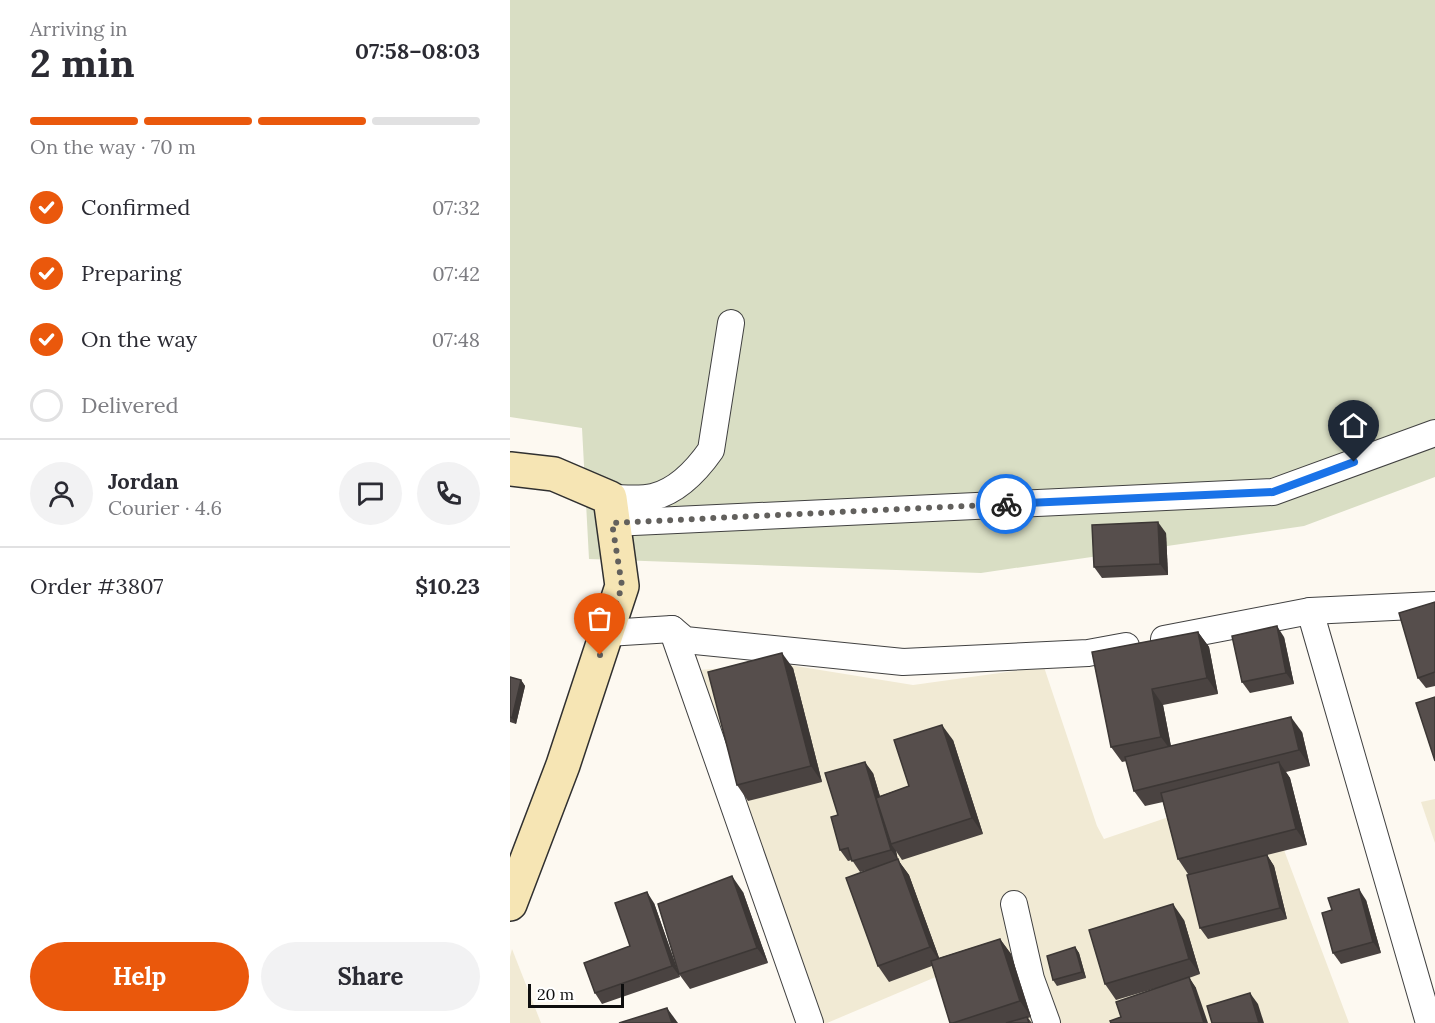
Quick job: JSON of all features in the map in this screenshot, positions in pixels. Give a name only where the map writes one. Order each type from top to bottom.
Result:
[{"type":"street","points":[[611,511],[674,487],[700,466],[711,450],[731,323]]},
{"type":"street","points":[[510,469],[554,474],[611,511],[1273,492],[1435,433]]},
{"type":"street","points":[[510,904],[563,765],[622,586],[611,511]]},
{"type":"street","points":[[607,633],[672,629],[685,640],[903,662],[1088,653],[1310,611],[1435,605]]},
{"type":"street","points":[[1310,611],[1429,1023]]},
{"type":"street","points":[[672,629],[810,1023]]},
{"type":"street","points":[[1014,903],[1031,979],[1047,1023]]},
{"type":"shaded area","points":[[783,664],[913,685],[1044,667],[1097,826],[1104,839],[1260,786],[1349,1023],[1005,1023],[983,957],[827,1023],[808,1023],[685,671]]},
{"type":"shaded area","points":[[1435,799],[1435,843],[1421,802]]},
{"type":"shaded area","points":[[512,949],[541,1023],[510,1023]]},
{"type":"green space","points":[[510,0],[1435,0],[1435,477],[1304,526],[981,573],[589,559],[582,428],[510,417]]},
{"type":"building","points":[[1158,522],[1160,564],[1094,567],[1092,525]]},
{"type":"building","points":[[1435,602],[1435,672],[1418,678],[1399,613]]},
{"type":"building","points":[[1277,626],[1286,673],[1242,682],[1232,636]]},
{"type":"building","points":[[1198,632],[1207,678],[1152,689],[1161,737],[1111,747],[1092,652]]},
{"type":"building","points":[[782,653],[811,766],[737,785],[708,672]]},
{"type":"building","points":[[510,677],[521,680],[512,718],[510,717]]},
{"type":"building","points":[[1435,697],[1435,761],[1416,703]]},
{"type":"building","points":[[1291,717],[1299,750],[1134,791],[1125,757]]},
{"type":"building","points":[[942,725],[972,818],[891,844],[876,798],[909,786],[894,740]]},
{"type":"building","points":[[865,762],[891,850],[852,861],[848,848],[840,850],[831,817],[838,815],[825,773]]},
{"type":"building","points":[[1279,762],[1296,829],[1178,859],[1161,793]]},
{"type":"building","points":[[1267,855],[1280,908],[1200,928],[1187,875]]},
{"type":"building","points":[[898,859],[930,947],[878,966],[846,878]]},
{"type":"building","points":[[732,876],[757,948],[679,974],[658,904]]},
{"type":"building","points":[[1359,889],[1373,942],[1333,953],[1322,913],[1332,910],[1328,898]]},
{"type":"building","points":[[647,892],[672,966],[595,993],[584,963],[630,946],[615,903]]},
{"type":"building","points":[[1173,904],[1189,959],[1105,984],[1089,930]]},
{"type":"building","points":[[1000,939],[1020,1001],[950,1023],[931,961]]},
{"type":"building","points":[[1075,947],[1082,972],[1053,980],[1047,956]]},
{"type":"building","points":[[1189,977],[1204,1023],[1111,1023],[1110,1021],[1121,1017],[1116,1002]]},
{"type":"building","points":[[1250,993],[1259,1023],[1212,1023],[1207,1006]]},
{"type":"building","points":[[667,1008],[672,1023],[619,1023]]},
{"type":"building","points":[[1027,1017],[1029,1023],[1006,1023]]},
{"type":"way so far","points":[[600,655],[622,586],[612,523],[1006,504]]},
{"type":"route","points":[[1006,504],[1273,492],[1354,462]]}]
